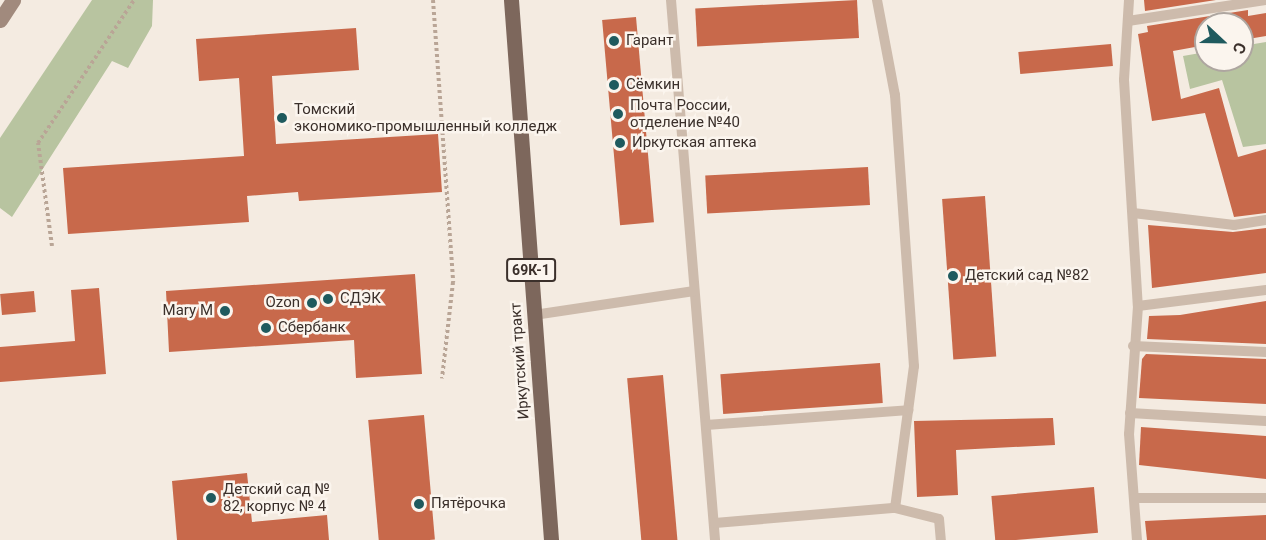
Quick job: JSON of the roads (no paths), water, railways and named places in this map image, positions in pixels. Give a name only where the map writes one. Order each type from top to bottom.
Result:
[{"type":"main road","points":[[0,20],[13,0]]},
{"type":"main road","name":"Иркутский тракт","points":[[511,0],[551,540]]},
{"type":"lane","points":[[671,0],[715,540]]},
{"type":"lane","points":[[878,0],[896,107],[914,366],[895,508]]},
{"type":"lane","points":[[1129,0],[1124,80],[1138,306],[1133,346],[1130,413],[1137,540]]},
{"type":"lane","points":[[1128,21],[1266,0]]},
{"type":"lane","points":[[1132,213],[1234,225],[1266,220]]},
{"type":"lane","points":[[1138,306],[1266,290]]},
{"type":"lane","points":[[534,315],[694,291]]},
{"type":"lane","points":[[1133,346],[1266,352]]},
{"type":"lane","points":[[706,425],[908,410]]},
{"type":"lane","points":[[1130,413],[1266,421]]},
{"type":"lane","points":[[1135,498],[1266,498]]},
{"type":"lane","points":[[715,523],[895,508],[939,519],[941,540]]},
{"type":"place","name":"Гарант","points":[[614,41]]},
{"type":"place","name":"Сёмкин","points":[[614,85]]},
{"type":"place","name":"Почта России, отделение №40","points":[[618,114]]},
{"type":"place","name":"Томский экономико-промышленный колледж","points":[[282,118]]},
{"type":"place","name":"Иркутская аптека","points":[[620,143]]},
{"type":"place","name":"Детский сад №82","points":[[953,276]]},
{"type":"place","name":"СДЭК","points":[[328,299]]},
{"type":"place","name":"Ozon","points":[[312,303]]},
{"type":"place","name":"Mary M","points":[[225,311]]},
{"type":"place","name":"Сбербанк","points":[[266,328]]},
{"type":"place","name":"Детский сад № 82, корпус № 4","points":[[211,498]]},
{"type":"place","name":"Пятёрочка","points":[[419,504]]}]
